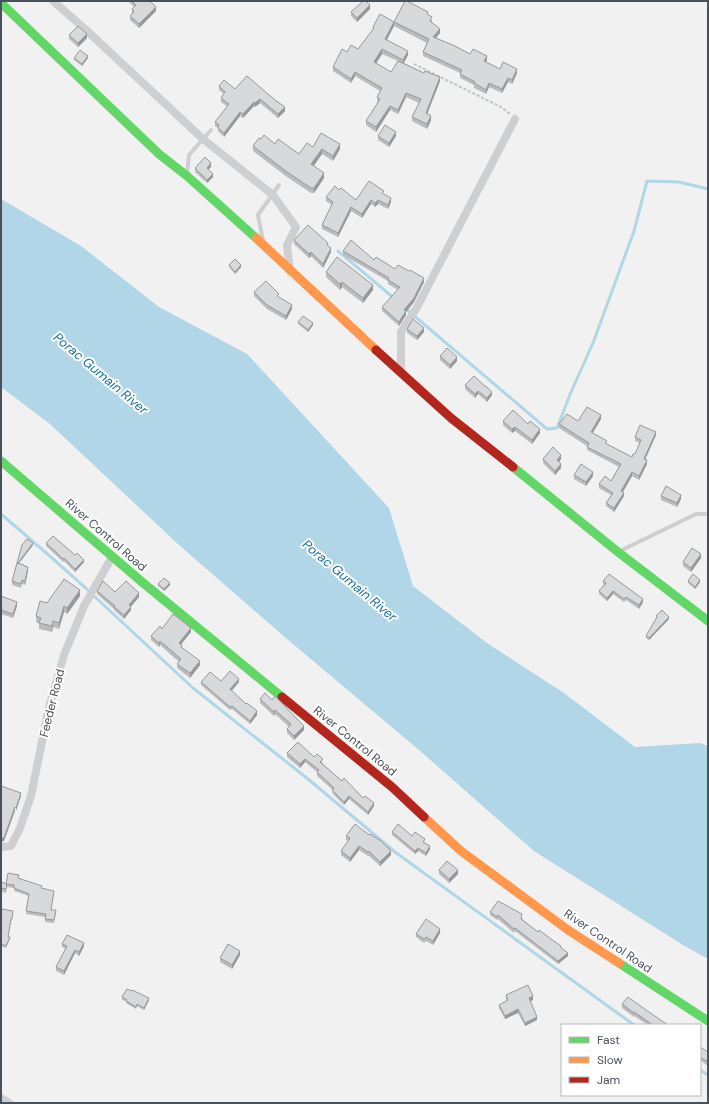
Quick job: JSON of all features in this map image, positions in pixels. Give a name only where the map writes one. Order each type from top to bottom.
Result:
[{"type":"street","points":[[53,1],[203,139],[273,195],[296,227],[287,245],[290,271]]},
{"type":"street","points":[[1,3],[159,154],[186,176],[264,246],[451,418],[618,552],[708,621]]},
{"type":"street","points":[[400,372],[400,332],[416,309],[515,119]]},
{"type":"street","name":"River Control Road","points":[[1,461],[142,582],[392,787],[461,851],[568,930],[708,1021]]},
{"type":"street","name":"Feeder Road","points":[[1,847],[11,846],[20,828],[31,796],[49,708],[64,655],[84,606],[112,556]]},
{"type":"street","points":[[1,1098],[9,1103]]},
{"type":"lane","points":[[186,176],[189,155],[211,130]]},
{"type":"lane","points":[[264,246],[258,215],[279,185]]},
{"type":"lane","points":[[618,552],[696,514],[708,514]]},
{"type":"path","points":[[414,64],[501,107],[515,119]]},
{"type":"water","name":"Porac Gumain River","points":[[1,199],[81,246],[159,307],[247,354],[389,508],[413,586],[487,643],[564,693],[635,747],[700,743],[708,746],[708,959],[683,945],[534,851],[419,750],[287,639],[179,545],[50,424],[1,387]]},
{"type":"building","points":[[132,1],[150,1],[156,7],[139,24],[130,16],[134,12],[132,9],[136,5]]},
{"type":"building","points":[[363,1],[366,1],[370,5],[357,18],[351,12]]},
{"type":"building","points":[[405,1],[407,1],[428,12],[427,14],[432,17],[430,21],[440,29],[433,37],[470,54],[473,49],[487,56],[484,61],[500,69],[503,62],[517,69],[512,80],[508,78],[502,89],[489,83],[486,90],[460,74],[462,70],[423,52],[429,39],[394,22]]},
{"type":"building","points":[[380,14],[394,22],[385,39],[408,51],[403,60],[382,49],[374,62],[391,72],[398,61],[424,73],[425,71],[440,77],[426,113],[431,116],[427,124],[412,117],[421,99],[406,93],[398,110],[390,106],[376,127],[366,121],[380,99],[377,97],[382,88],[355,72],[351,79],[333,67],[342,49],[347,52],[351,45],[358,49],[374,28],[373,27]]},
{"type":"building","points":[[78,26],[87,34],[78,43],[69,35]]},
{"type":"building","points":[[80,50],[88,56],[82,64],[74,58]]},
{"type":"building","points":[[247,76],[285,107],[278,114],[260,99],[255,103],[254,102],[243,114],[240,112],[224,133],[218,128],[219,125],[215,122],[229,104],[221,98],[225,92],[219,86],[224,80],[235,89]]},
{"type":"building","points":[[385,125],[396,132],[389,143],[378,136]]},
{"type":"building","points":[[321,133],[340,144],[333,156],[322,149],[311,164],[324,173],[314,188],[311,188],[287,172],[253,146],[259,138],[261,139],[264,135],[275,144],[278,139],[299,154],[307,143],[313,147]]},
{"type":"building","points":[[205,157],[211,163],[207,168],[213,174],[207,180],[195,168]]},
{"type":"building","points":[[369,181],[384,191],[382,193],[391,198],[388,205],[378,200],[375,203],[371,200],[362,214],[351,207],[338,233],[322,225],[333,202],[326,197],[335,186],[339,190],[341,188],[356,200]]},
{"type":"building","points":[[308,225],[328,243],[327,245],[331,248],[323,264],[311,252],[309,254],[294,240]]},
{"type":"building","points":[[351,240],[374,260],[376,257],[395,269],[398,265],[424,278],[414,298],[404,310],[406,311],[399,322],[382,307],[400,287],[388,280],[389,278],[343,251]]},
{"type":"building","points":[[337,257],[373,285],[363,298],[342,282],[340,284],[326,272]]},
{"type":"building","points":[[235,259],[241,265],[235,272],[229,265]]},
{"type":"building","points":[[266,281],[279,294],[277,296],[292,305],[286,316],[267,305],[254,292]]},
{"type":"building","points":[[303,316],[313,323],[308,330],[298,322]]},
{"type":"building","points":[[413,319],[424,328],[417,336],[407,329]]},
{"type":"building","points":[[447,348],[457,357],[450,365],[440,356]]},
{"type":"building","points":[[474,376],[492,392],[487,398],[478,391],[475,394],[465,385]]},
{"type":"building","points":[[587,407],[601,415],[591,432],[607,441],[605,443],[632,457],[633,454],[635,454],[641,440],[635,437],[640,425],[656,432],[644,459],[647,460],[639,476],[632,472],[621,491],[624,493],[614,508],[606,503],[613,493],[599,484],[605,476],[611,481],[621,464],[587,447],[589,443],[559,424],[567,414],[578,421]]},
{"type":"building","points":[[513,410],[528,424],[530,421],[540,429],[532,440],[515,427],[512,429],[503,421]]},
{"type":"building","points":[[553,447],[561,455],[557,460],[561,464],[555,471],[543,459]]},
{"type":"building","points":[[581,464],[593,472],[586,482],[574,475]]},
{"type":"building","points":[[666,486],[681,495],[677,503],[661,496]]},
{"type":"building","points":[[53,536],[75,555],[77,553],[84,560],[75,569],[46,543]]},
{"type":"building","points":[[27,539],[33,543],[17,563],[22,545]]},
{"type":"building","points":[[692,548],[701,554],[691,568],[683,562]]},
{"type":"building","points":[[17,563],[28,567],[25,581],[22,580],[21,584],[12,581]]},
{"type":"building","points":[[609,574],[643,599],[639,605],[626,597],[624,599],[613,591],[607,598],[599,591],[606,583],[603,581]]},
{"type":"building","points":[[693,574],[700,580],[695,587],[688,581]]},
{"type":"building","points":[[164,578],[170,583],[164,589],[158,584]]},
{"type":"building","points":[[64,579],[80,590],[67,608],[64,606],[59,623],[53,621],[52,626],[39,623],[41,618],[36,616],[40,601],[47,603]]},
{"type":"building","points":[[103,581],[115,592],[126,581],[139,593],[129,605],[131,607],[124,615],[97,591]]},
{"type":"building","points":[[1,596],[17,602],[13,614],[1,610]]},
{"type":"building","points":[[662,610],[669,617],[649,638],[646,636],[657,617],[656,616]]},
{"type":"building","points":[[173,614],[191,628],[179,643],[182,645],[181,647],[200,661],[190,673],[177,664],[181,659],[160,641],[159,643],[151,636],[160,626],[162,629]]},
{"type":"building","points":[[230,671],[239,679],[230,689],[246,704],[247,703],[257,711],[250,721],[232,706],[230,707],[201,682],[210,672],[221,681]]},
{"type":"building","points":[[265,693],[272,700],[275,696],[304,726],[294,736],[287,729],[291,724],[275,710],[274,712],[260,699]]},
{"type":"building","points":[[298,742],[314,757],[317,754],[323,759],[320,762],[342,781],[344,778],[363,798],[365,796],[374,803],[368,812],[349,796],[344,802],[332,790],[334,788],[317,772],[319,770],[305,759],[300,764],[287,753]]},
{"type":"building","points":[[1,786],[21,793],[4,838],[1,838]]},
{"type":"building","points":[[355,824],[369,835],[370,834],[381,841],[391,851],[380,862],[369,851],[368,852],[359,846],[350,858],[341,851],[350,838],[346,836]]},
{"type":"building","points":[[398,824],[412,836],[415,832],[425,839],[423,842],[430,846],[426,853],[418,848],[415,851],[392,832]]},
{"type":"building","points":[[447,861],[458,870],[449,879],[439,870]]},
{"type":"building","points":[[8,873],[19,875],[18,878],[42,886],[41,888],[54,891],[51,910],[56,910],[54,920],[45,919],[46,914],[26,911],[29,894],[14,888],[14,885],[6,884]]},
{"type":"building","points":[[1,882],[7,884],[6,889],[1,888]]},
{"type":"building","points":[[498,901],[522,914],[521,919],[538,932],[539,930],[568,953],[558,961],[515,928],[514,929],[498,915],[497,917],[490,912]]},
{"type":"building","points":[[1,909],[13,911],[8,937],[10,937],[6,946],[1,944]]},
{"type":"building","points":[[426,919],[440,929],[433,941],[426,937],[424,939],[416,934]]},
{"type":"building","points":[[67,935],[84,943],[79,952],[75,950],[64,971],[56,967],[67,946],[62,944]]},
{"type":"building","points":[[228,944],[240,951],[232,965],[220,958]]},
{"type":"building","points":[[528,985],[533,996],[529,998],[537,1017],[525,1023],[518,1009],[505,1016],[499,1005],[508,1000],[506,995]]},
{"type":"building","points":[[127,989],[149,998],[144,1008],[137,1004],[136,1007],[122,997]]},
{"type":"building","points":[[628,997],[667,1024],[652,1024],[622,1004]]},
{"type":"building","points":[[701,1048],[708,1052],[708,1062],[701,1058]]},
{"type":"waterway","points":[[405,308],[547,429],[557,428],[593,343],[634,231],[647,181],[679,182],[708,189]]},
{"type":"waterway","points":[[338,251],[395,299]]},
{"type":"waterway","points":[[1,514],[89,591]]},
{"type":"waterway","points":[[95,597],[193,688],[308,779],[395,852],[633,1024]]},
{"type":"waterway","points":[[701,1071],[708,1075]]},
{"type":"traffic: fast","points":[[1,3],[159,154],[187,176],[256,238]]},
{"type":"traffic: fast","points":[[1,461],[142,582],[282,697]]},
{"type":"traffic: fast","points":[[513,467],[618,552],[708,621]]},
{"type":"traffic: fast","points":[[619,963],[708,1021]]},
{"type":"traffic: slow","points":[[256,238],[376,350]]},
{"type":"traffic: slow","points":[[424,817],[461,851],[568,930],[619,963]]},
{"type":"traffic: jam","points":[[376,350],[451,418],[513,467]]},
{"type":"traffic: jam","points":[[282,697],[392,787],[424,817]]}]
